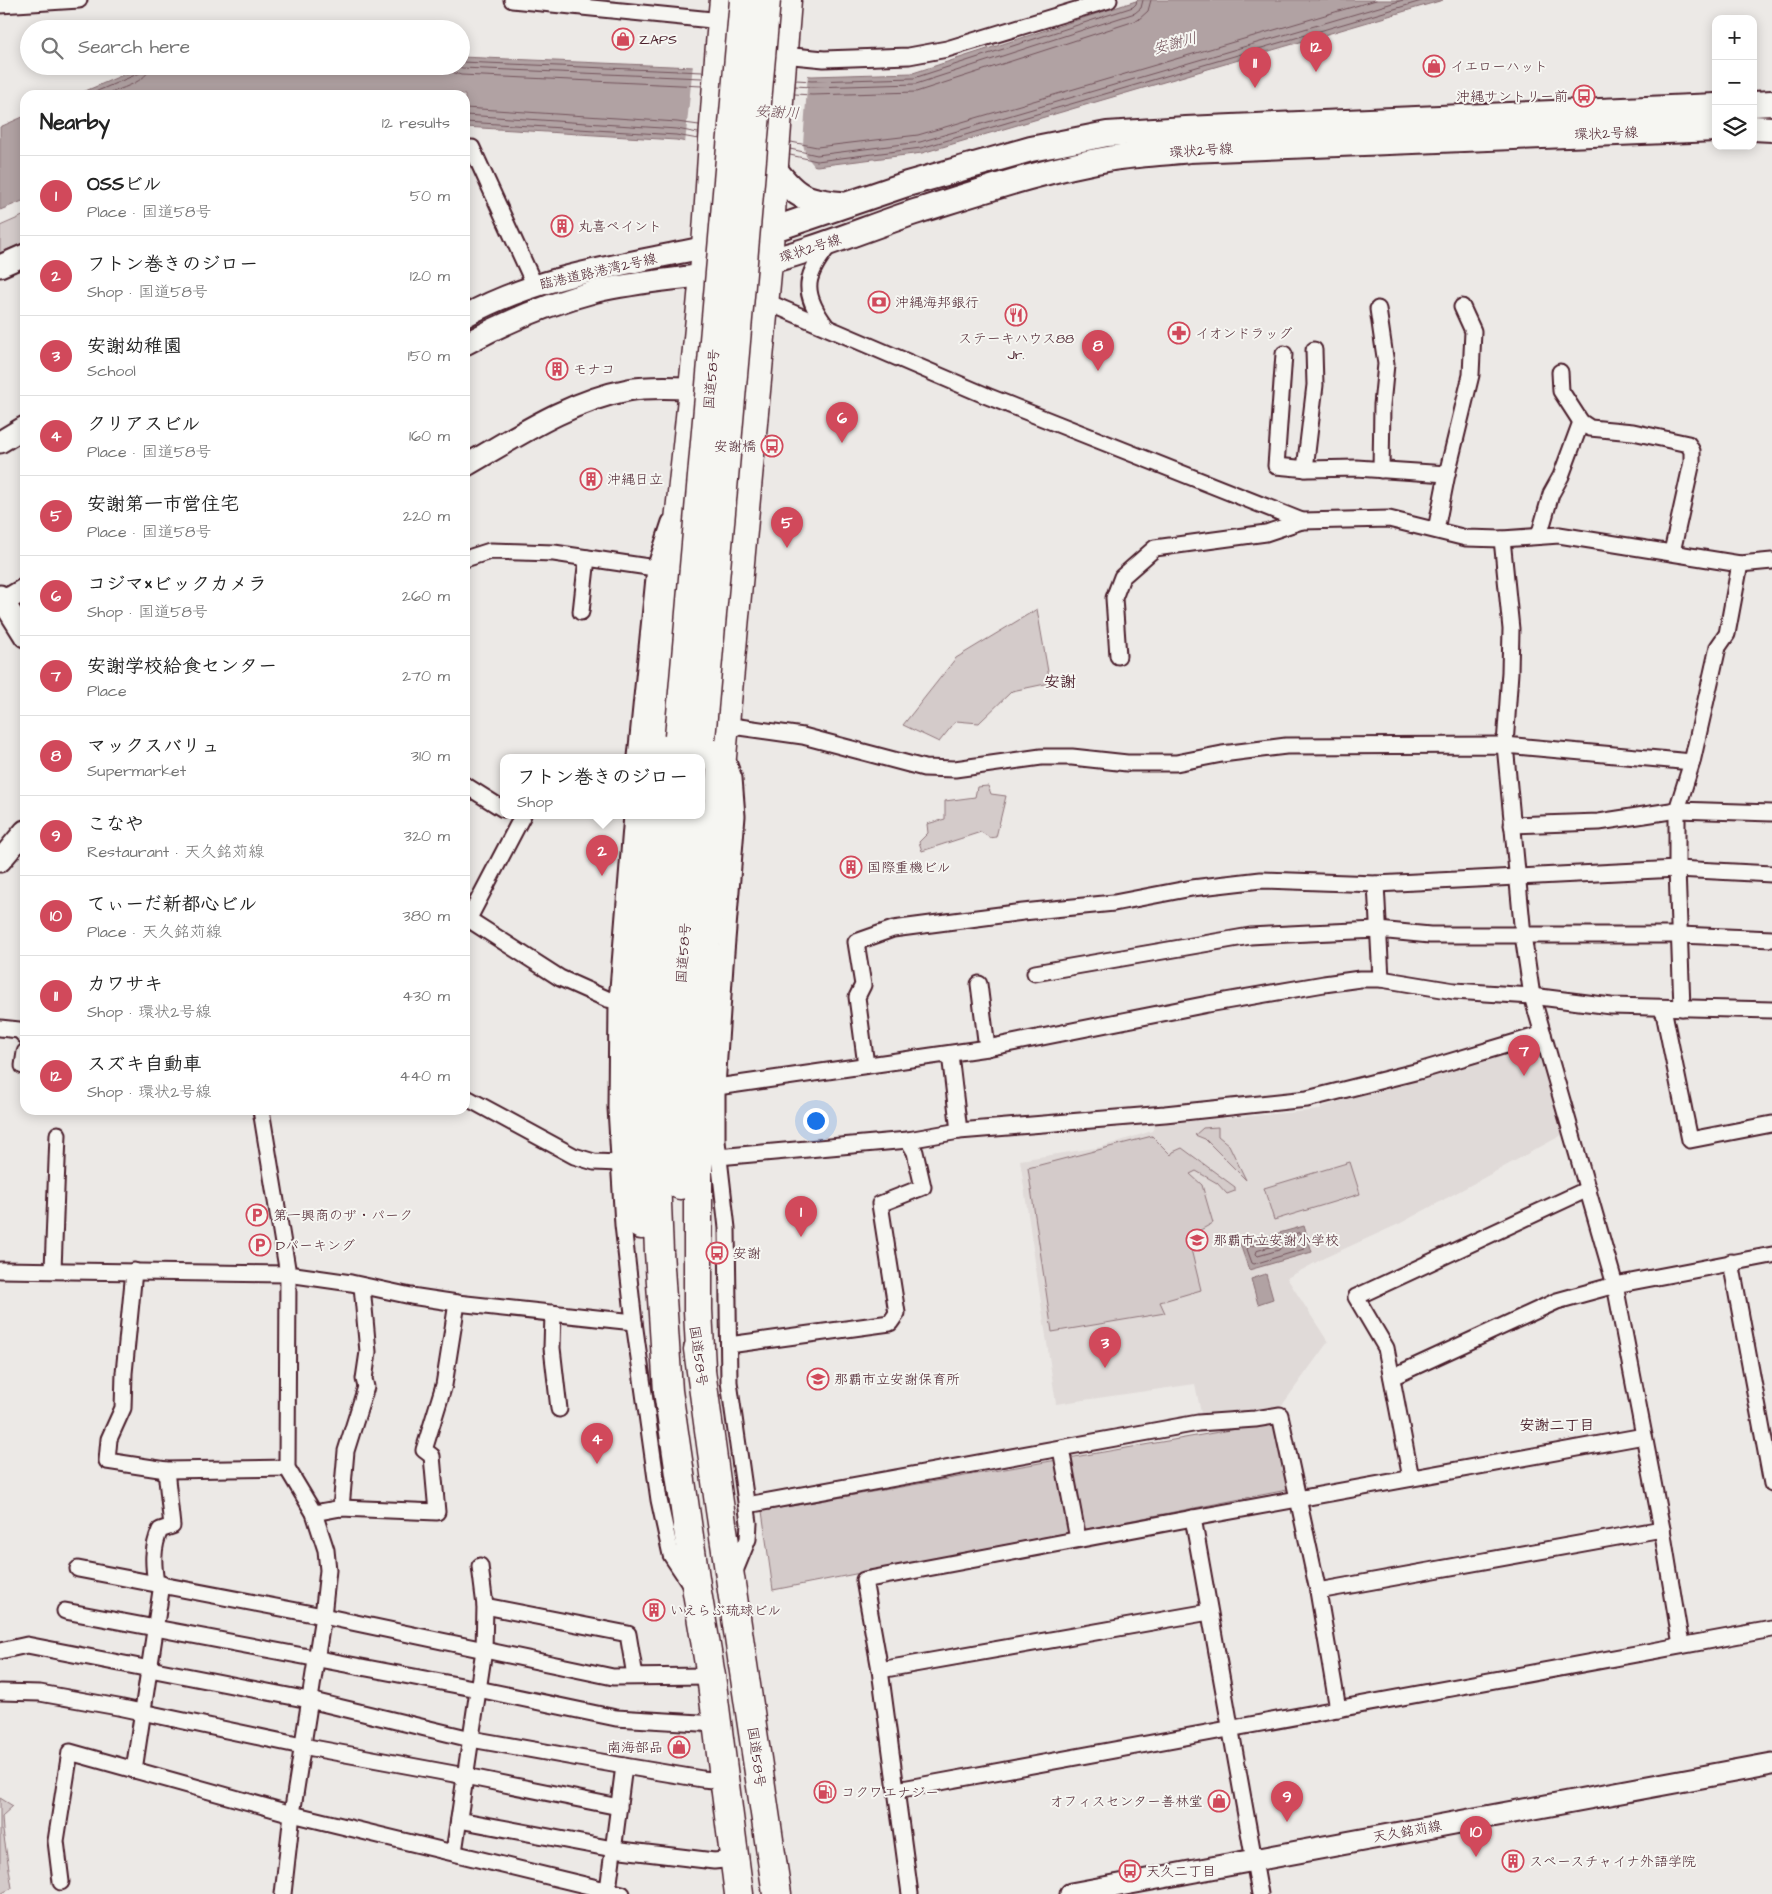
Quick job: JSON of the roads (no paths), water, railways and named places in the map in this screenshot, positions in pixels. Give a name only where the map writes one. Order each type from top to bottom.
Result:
[{"type":"highway","name":"国道58号","points":[[701,743],[744,0]]},
{"type":"highway","name":"国道58号","points":[[701,743],[766,0]]},
{"type":"highway","points":[[701,743],[764,301],[787,0]]},
{"type":"highway","points":[[655,754],[704,275],[711,155],[723,10]]},
{"type":"highway","points":[[650,819],[636,980],[632,1141],[651,1327],[668,1391]]},
{"type":"highway","name":"国道58号","points":[[672,819],[656,1018],[654,1130],[659,1252],[668,1391],[696,1592],[711,1676],[739,1894]]},
{"type":"highway","name":"国道58号","points":[[694,819],[679,1015],[677,1108],[682,1228],[719,1503],[732,1580],[777,1894]]},
{"type":"highway","points":[[701,1368],[698,1310],[698,1211],[700,1037],[706,942],[703,819]]},
{"type":"main road","points":[[1757,104],[1772,103]]},
{"type":"main road","name":"環状2号線","points":[[706,246],[770,231],[845,204],[1012,154],[1107,134],[1196,128],[1712,106]]},
{"type":"main road","points":[[1757,128],[1772,129]]},
{"type":"main road","name":"環状2号線","points":[[704,275],[768,262],[917,211],[1047,173],[1114,158],[1189,150],[1712,129]]},
{"type":"main road","points":[[773,165],[788,186],[799,195],[816,201],[845,204]]},
{"type":"street","points":[[0,5],[79,0]]},
{"type":"street","points":[[512,0],[723,10]]},
{"type":"street","points":[[782,62],[908,56],[947,49],[1109,0]]},
{"type":"street","points":[[470,148],[472,148],[534,286]]},
{"type":"street","points":[[826,326],[811,303],[809,281],[817,260],[834,240]]},
{"type":"street","name":"臨港道路港湾2号線","points":[[470,313],[500,298],[534,286],[587,271],[706,246]]},
{"type":"street","points":[[0,266],[20,257]]},
{"type":"street","points":[[704,275],[987,396],[1302,521]]},
{"type":"street","name":"臨港道路港湾2号線","points":[[470,342],[514,320],[571,298],[623,286],[704,275]]},
{"type":"street","points":[[1436,530],[1447,474],[1471,375],[1473,331],[1462,307]]},
{"type":"street","points":[[1378,309],[1386,364],[1382,405],[1381,470]]},
{"type":"street","points":[[1305,469],[1314,385],[1314,350]]},
{"type":"street","points":[[1284,354],[1276,466],[1305,469],[1381,470],[1447,474]]},
{"type":"street","points":[[1560,372],[1561,391],[1581,422],[1590,428],[1633,432],[1688,444],[1692,451],[1692,462],[1672,552]]},
{"type":"street","points":[[470,463],[542,423],[583,403],[630,390],[663,387],[692,388]]},
{"type":"street","points":[[1539,536],[1551,494],[1561,476],[1581,422]]},
{"type":"street","points":[[0,442],[20,430]]},
{"type":"street","points":[[636,754],[655,568],[664,536],[682,496]]},
{"type":"street","points":[[1118,656],[1114,598],[1122,577],[1155,548],[1266,533],[1302,521],[1389,518],[1466,538],[1502,539],[1559,535],[1740,564],[1772,561]]},
{"type":"street","points":[[1502,539],[1511,629],[1505,745],[1523,935],[1532,996],[1615,1285],[1662,1529],[1681,1645]]},
{"type":"street","points":[[470,557],[490,551],[554,553],[655,568]]},
{"type":"street","points":[[581,612],[587,558]]},
{"type":"street","points":[[1682,1008],[1677,810],[1692,762],[1718,647],[1727,634],[1740,564]]},
{"type":"street","points":[[16,626],[1,601],[20,592]]},
{"type":"street","points":[[701,743],[803,736],[924,768],[955,769],[1041,757],[1072,757],[1127,763],[1176,763],[1222,754],[1286,746],[1505,745],[1692,762]]},
{"type":"street","points":[[701,743],[734,778],[737,816],[719,1004],[716,1126],[727,1228],[729,1382],[747,1506],[748,1539],[732,1580]]},
{"type":"street","points":[[470,788],[500,807]]},
{"type":"street","points":[[1512,825],[1599,822],[1677,810],[1772,813]]},
{"type":"street","points":[[470,910],[517,819]]},
{"type":"street","points":[[632,819],[616,1108],[623,1225],[634,1322],[659,1500],[671,1555],[696,1592]]},
{"type":"street","points":[[9,852],[20,838]]},
{"type":"street","points":[[866,1065],[857,997],[863,985],[856,942],[893,929],[1023,912],[1114,903],[1192,888],[1261,880],[1376,884],[1677,869],[1772,874]]},
{"type":"street","points":[[1376,884],[1381,979]]},
{"type":"street","points":[[470,921],[560,978],[607,999],[622,1002]]},
{"type":"street","points":[[1035,973],[1250,936],[1378,930],[1430,935],[1680,935],[1772,939]]},
{"type":"street","points":[[718,1087],[987,1048],[1208,1004],[1360,979],[1381,979],[1454,991],[1532,996],[1611,1006],[1772,1010]]},
{"type":"street","points":[[979,984],[987,1048]]},
{"type":"street","points":[[1663,1008],[1690,1140],[1772,1124]]},
{"type":"street","points":[[0,1028],[20,1031]]},
{"type":"street","points":[[718,1157],[908,1140],[959,1131],[1165,1114],[1307,1099],[1418,1071],[1543,1034]]},
{"type":"street","points":[[950,1054],[959,1131]]},
{"type":"street","points":[[470,1101],[574,1156],[594,1162],[619,1163]]},
{"type":"street","points":[[262,1115],[288,1274],[287,1468],[314,1513],[326,1550],[328,1570],[317,1658],[292,1814],[283,1894]]},
{"type":"street","points":[[53,1270],[58,1134]]},
{"type":"street","points":[[729,1345],[890,1323],[897,1313],[880,1204],[923,1187],[915,1152],[908,1140]]},
{"type":"street","points":[[1411,1478],[1386,1348],[1356,1297],[1588,1189]]},
{"type":"street","points":[[1392,1377],[1557,1301],[1615,1285],[1772,1254]]},
{"type":"street","points":[[1731,1262],[1772,1484]]},
{"type":"street","points":[[0,1270],[288,1274],[457,1303],[634,1322]]},
{"type":"street","points":[[134,1271],[124,1373],[123,1408],[109,1438],[107,1461],[166,1470],[287,1468]]},
{"type":"street","points":[[341,1508],[346,1451],[366,1387],[364,1379],[368,1352],[362,1286]]},
{"type":"street","points":[[314,1513],[341,1508],[437,1512],[432,1456],[424,1450],[444,1385],[457,1303]]},
{"type":"street","points":[[553,1313],[552,1348],[558,1410]]},
{"type":"street","points":[[747,1506],[1198,1424],[1280,1415],[1318,1591],[1338,1709]]},
{"type":"street","points":[[910,1894],[880,1670],[864,1580],[1299,1498],[1644,1436]]},
{"type":"street","points":[[1061,1449],[1078,1539]]},
{"type":"street","points":[[134,1770],[156,1628],[159,1583],[153,1563],[155,1542],[160,1530],[172,1526],[166,1470]]},
{"type":"street","points":[[1193,1518],[1208,1612],[1260,1894]]},
{"type":"street","points":[[1318,1591],[1662,1529]]},
{"type":"street","points":[[454,1852],[484,1650],[485,1606],[480,1566]]},
{"type":"street","points":[[78,1568],[323,1616],[613,1677],[711,1676]]},
{"type":"street","points":[[485,1606],[628,1634],[634,1676]]},
{"type":"street","points":[[65,1610],[478,1689],[616,1718],[717,1724]]},
{"type":"street","points":[[880,1670],[1208,1612]]},
{"type":"street","points":[[897,1790],[1772,1629]]},
{"type":"street","points":[[0,1651],[27,1645],[309,1700],[471,1739],[702,1779],[724,1781]]},
{"type":"street","points":[[0,1692],[40,1693],[144,1712],[302,1746],[466,1776],[619,1807]]},
{"type":"street","points":[[62,1882],[56,1842],[70,1752],[292,1814],[615,1892],[613,1850],[624,1766]]},
{"type":"street","name":"天久銘苅線","points":[[1071,1894],[1772,1764]]},
{"type":"street","points":[[459,1820],[613,1850],[714,1860],[734,1859]]},
{"type":"water","name":"安謝川","points":[[1139,0],[1443,0],[922,153],[817,166],[676,140],[470,127],[470,90],[88,90],[123,75],[470,75],[470,57],[694,67],[812,76],[913,73]]},
{"type":"water","points":[[20,118],[20,202],[0,210],[0,127]]},
{"type":"water","points":[[1304,1226],[1312,1252],[1249,1270],[1240,1244]]},
{"type":"water","points":[[1266,1274],[1273,1299],[1258,1304],[1251,1279]]},
{"type":"place","name":"ZAPS","points":[[623,39]]},
{"type":"place","name":"イエローハット","points":[[1434,66]]},
{"type":"place","name":"スズキ自動車","points":[[1316,72]]},
{"type":"place","name":"カワサキ","points":[[1255,88]]},
{"type":"place","name":"沖縄サントリー前","points":[[1584,96]]},
{"type":"place","name":"丸喜ペイント","points":[[562,226]]},
{"type":"place","name":"沖縄海邦銀行","points":[[879,302]]},
{"type":"place","name":"ステーキハウス88 Jr.","points":[[1016,315]]},
{"type":"place","name":"イオンドラッグ","points":[[1179,333]]},
{"type":"place","name":"モナコ","points":[[557,369]]},
{"type":"place","name":"マックスバリュ","points":[[1098,371]]},
{"type":"place","name":"コジマ×ビックカメラ","points":[[842,443]]},
{"type":"place","name":"安謝橋","points":[[772,446]]},
{"type":"place","name":"沖縄日立","points":[[591,479]]},
{"type":"place","name":"安謝第一市営住宅","points":[[787,548]]},
{"type":"place","name":"国際重機ビル","points":[[851,867]]},
{"type":"place","name":"フトン巻きのジロー","points":[[602,876]]},
{"type":"place","name":"安謝学校給食センター","points":[[1524,1076]]},
{"type":"place","name":"第一興商のザ・パーク","points":[[257,1215]]},
{"type":"place","name":"OSSビル","points":[[801,1237]]},
{"type":"place","name":"那覇市立安謝小学校","points":[[1197,1240]]},
{"type":"place","name":"Dパーキング","points":[[260,1245]]},
{"type":"place","name":"安謝","points":[[717,1253]]},
{"type":"place","name":"安謝幼稚園","points":[[1105,1368]]},
{"type":"place","name":"那覇市立安謝保育所","points":[[818,1379]]},
{"type":"place","name":"クリアスビル","points":[[597,1464]]},
{"type":"place","name":"いえらぶ琉球ビル","points":[[654,1610]]},
{"type":"place","name":"南海部品","points":[[679,1747]]},
{"type":"place","name":"コクワエナジー","points":[[825,1792]]},
{"type":"place","name":"オフィスセンター善林堂","points":[[1219,1801]]},
{"type":"place","name":"こなや","points":[[1287,1822]]},
{"type":"place","name":"てぃーだ新都心ビル","points":[[1476,1857]]},
{"type":"place","name":"スペースチャイナ外語学院","points":[[1513,1861]]},
{"type":"place","name":"天久二丁目","points":[[1130,1871]]},
{"type":"district","name":"安謝","points":[[1060,681]]},
{"type":"district","name":"安謝二丁目","points":[[1557,1425]]}]
